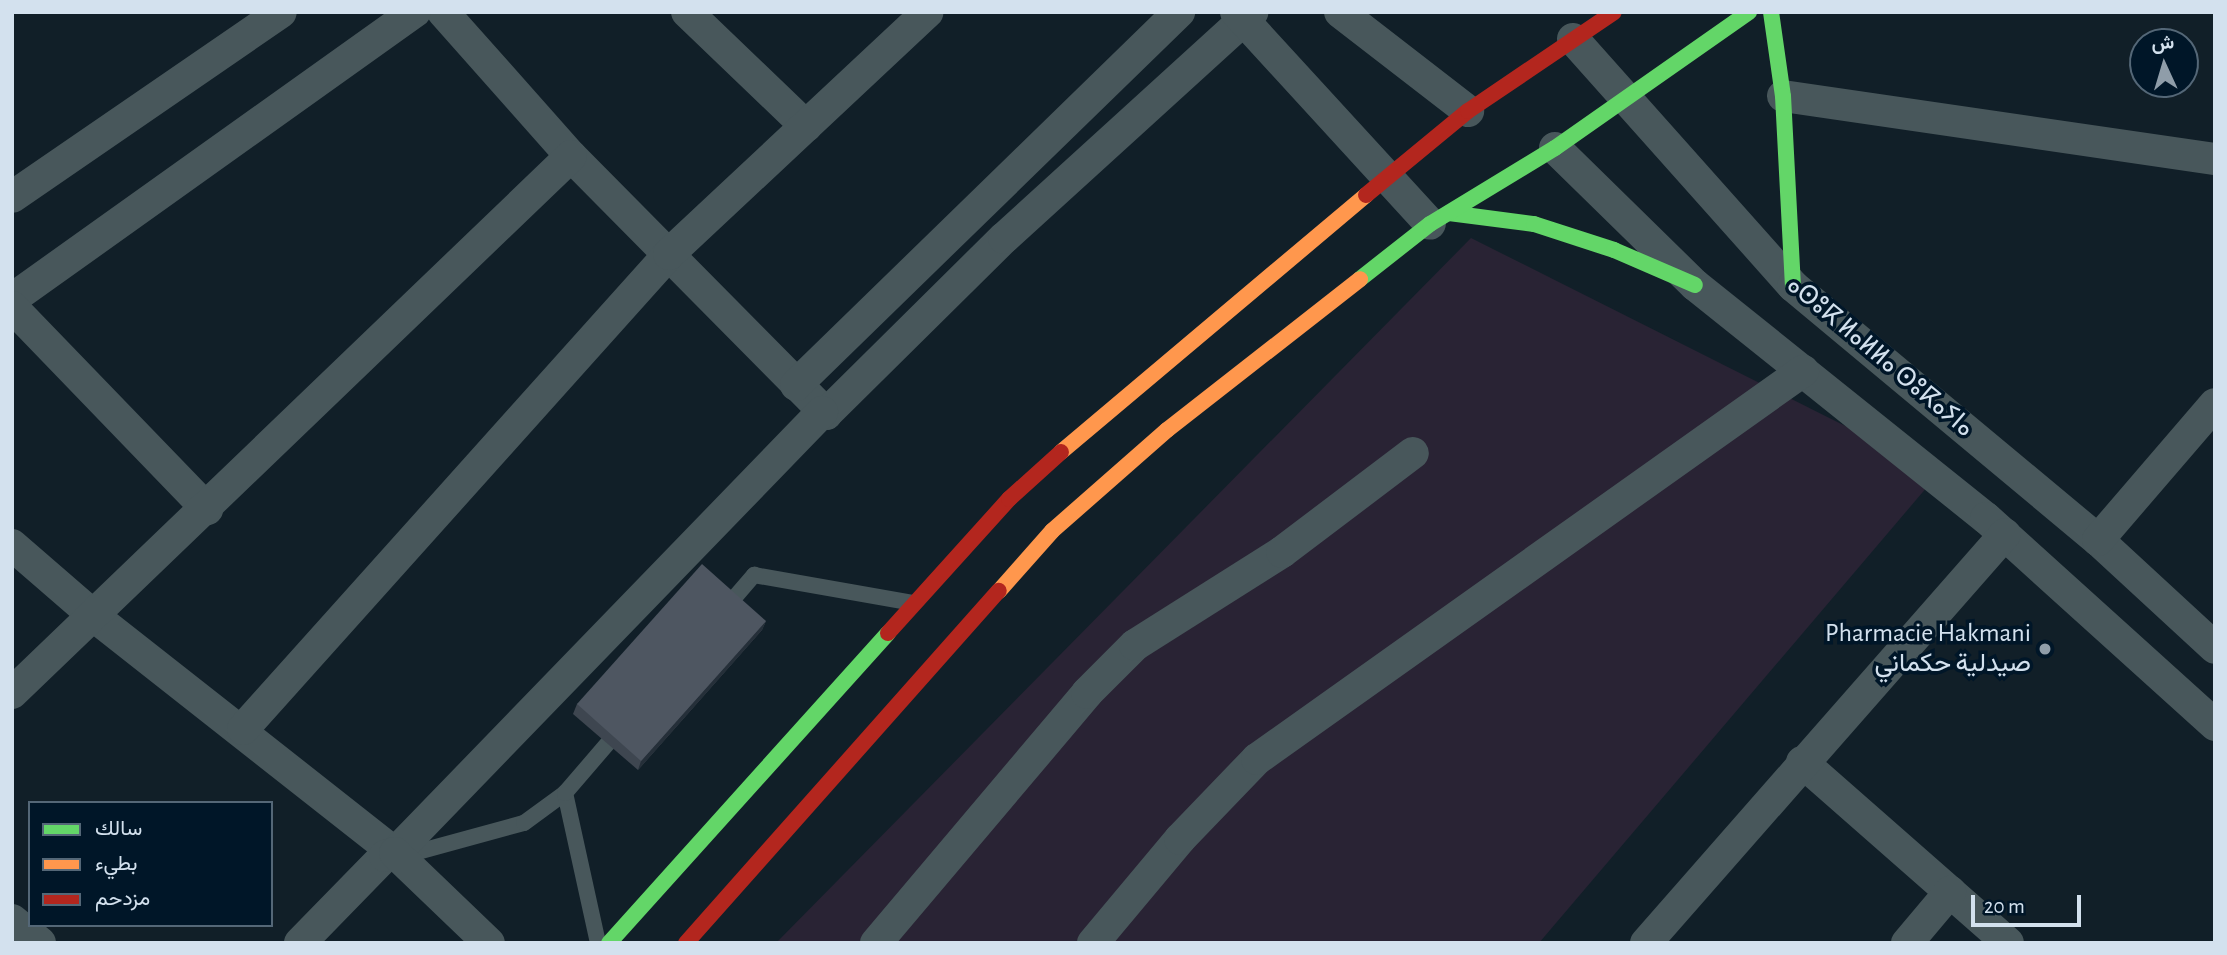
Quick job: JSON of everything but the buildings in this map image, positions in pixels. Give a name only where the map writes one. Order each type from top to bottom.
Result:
[{"type":"main road","points":[[610,943],[1009,499],[1119,400],[1468,111],[1614,12]]},
{"type":"main road","points":[[686,943],[1052,531],[1167,430],[1439,218],[1555,148],[1749,12]]},
{"type":"main road","points":[[1771,12],[1783,96],[1793,286]]},
{"type":"main road","points":[[1439,218],[1534,224],[1614,250],[1695,285]]},
{"type":"street","points":[[241,12],[276,16]]},
{"type":"street","points":[[12,299],[415,12]]},
{"type":"street","points":[[443,12],[571,156],[824,413]]},
{"type":"street","points":[[687,12],[806,126]]},
{"type":"street","points":[[243,729],[669,254],[928,12]]},
{"type":"street","points":[[796,384],[1178,12]]},
{"type":"street","points":[[1346,14],[1468,111]]},
{"type":"street","points":[[300,943],[384,856],[399,854],[824,413],[1004,239],[1244,15],[1389,176],[1439,218]]},
{"type":"street","points":[[12,197],[276,16]]},
{"type":"street","name":"ⴰⵙⵓⴽ ⵍⴰⵍⵍⴰ ⵙⵓⴽⴰⵢⵏⴰ","points":[[1573,39],[1793,286],[2098,540],[2215,648]]},
{"type":"street","points":[[1783,96],[2215,159]]},
{"type":"street","points":[[1555,148],[1695,285],[2004,534],[2215,725]]},
{"type":"street","points":[[12,693],[95,617],[571,156]]},
{"type":"street","points":[[973,212],[1004,239]]},
{"type":"street","points":[[12,307],[207,509]]},
{"type":"street","points":[[1093,943],[1180,839],[1257,758],[1804,371]]},
{"type":"street","points":[[2098,540],[2215,404]]},
{"type":"street","points":[[876,943],[1087,693],[1135,645],[1282,552],[1413,453]]},
{"type":"street","points":[[1646,943],[2004,534]]},
{"type":"street","points":[[12,545],[95,617],[243,729],[399,854],[489,943]]},
{"type":"street","points":[[1802,762],[2008,943]]},
{"type":"street","points":[[1907,943],[1950,892]]},
{"type":"street","points":[[12,920],[40,943]]},
{"type":"lane","points":[[709,627],[754,575],[915,603]]},
{"type":"lane","points":[[399,854],[524,823],[565,793],[637,710]]},
{"type":"lane","points":[[565,793],[598,943]]},
{"type":"shaded area","points":[[1471,238],[1939,473],[1539,943],[776,943]]},
{"type":"traffic: fast","points":[[1360,279],[1430,224],[1555,148],[1749,12]]},
{"type":"traffic: fast","points":[[1771,12],[1783,96],[1793,286]]},
{"type":"traffic: fast","points":[[1449,213],[1534,224],[1614,250],[1695,285]]},
{"type":"traffic: fast","points":[[609,943],[888,633]]},
{"type":"traffic: slow","points":[[1061,452],[1366,195]]},
{"type":"traffic: slow","points":[[999,591],[1052,531],[1167,430],[1360,279]]},
{"type":"traffic: jam","points":[[1366,195],[1468,111],[1614,12]]},
{"type":"traffic: jam","points":[[888,633],[1009,499],[1061,452]]},
{"type":"traffic: jam","points":[[686,943],[999,591]]},
{"type":"place","name":"Pharmacie Hakmani صيدلية حكماني","points":[[2045,649]]}]
